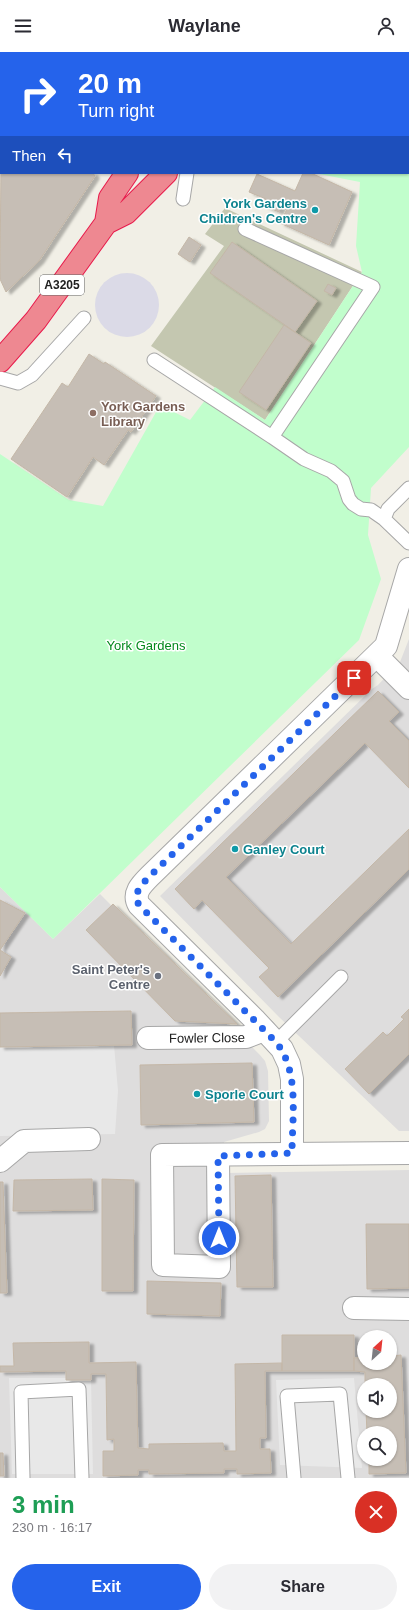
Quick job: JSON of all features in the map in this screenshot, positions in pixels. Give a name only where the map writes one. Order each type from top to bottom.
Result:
[{"type":"highway","name":"A3205","points":[[0,361],[36,320],[106,223],[110,198],[126,174]]},
{"type":"highway","name":"A3205","points":[[106,223],[126,213],[165,174]]},
{"type":"street","points":[[292,1153],[292,1079],[289,1064],[282,1049],[139,905],[136,900],[137,892],[141,885],[386,646],[409,569]]},
{"type":"street","points":[[377,656],[409,688]]},
{"type":"street","name":"Fowler Close","points":[[148,1038],[270,1036]]},
{"type":"street","points":[[0,1161],[24,1141],[89,1140]]},
{"type":"street","points":[[218,1156],[219,1267],[163,1265],[162,1155],[218,1156],[292,1153],[409,1153]]},
{"type":"street","points":[[354,1308],[409,1309]]},
{"type":"lane","points":[[183,199],[187,174]]},
{"type":"lane","points":[[245,229],[373,287],[272,437]]},
{"type":"lane","points":[[0,378],[18,383],[32,375],[84,318]]},
{"type":"lane","points":[[154,360],[304,459],[330,471],[343,481],[349,499],[354,504],[361,509],[371,510],[384,519],[409,543]]},
{"type":"lane","points":[[384,519],[388,510],[409,488]]},
{"type":"lane","points":[[270,1036],[341,978]]},
{"type":"lane","points":[[23,1478],[21,1392],[79,1389],[82,1478]]},
{"type":"lane","points":[[294,1478],[287,1396],[340,1394],[348,1478]]},
{"type":"shaded area","points":[[225,208],[362,272],[265,420],[151,346],[224,246],[205,234]]},
{"type":"shaded area","points":[[127,273],[145,278],[150,282],[154,287],[159,305],[154,323],[150,328],[145,332],[127,337],[109,332],[104,328],[100,323],[95,305],[100,287],[104,282],[109,278]]},
{"type":"shaded area","points":[[409,639],[409,1131],[399,1131],[279,1017],[160,896],[372,689],[378,685],[400,662]]},
{"type":"shaded area","points":[[0,887],[53,939],[100,894],[265,1061],[268,1071],[269,1121],[265,1129],[259,1132],[224,1142],[225,1173],[409,1170],[409,1478],[0,1478]]},
{"type":"shaded area","points":[[114,1045],[118,1091],[115,1134],[0,1136],[0,1047]]},
{"type":"shaded area","points":[[9,1378],[66,1378],[91,1380],[93,1474],[12,1474]]},
{"type":"shaded area","points":[[354,1378],[358,1426],[357,1426],[357,1466],[362,1466],[362,1468],[280,1465],[276,1380]]},
{"type":"green space","name":"York Gardens","points":[[319,174],[409,174],[409,447],[371,488],[368,535],[381,579],[359,640],[53,939],[0,887],[0,454],[69,500],[103,506],[160,405],[190,420],[215,387],[265,420],[362,272],[356,246],[360,182]]},
{"type":"building","points":[[1,174],[94,174],[95,176],[39,261],[6,292],[0,279]]},
{"type":"building","name":"York Gardens Children's Centre","points":[[257,174],[295,191],[303,174],[313,174],[352,192],[329,245],[280,223],[287,209],[281,206],[279,212],[263,205],[266,199],[249,192]]},
{"type":"building","points":[[189,237],[201,245],[190,262],[178,254]]},
{"type":"building","points":[[232,242],[317,301],[295,332],[210,273]]},
{"type":"building","points":[[328,284],[336,288],[332,295],[324,291]]},
{"type":"building","points":[[284,325],[311,343],[266,410],[239,392]]},
{"type":"building","name":"York Gardens Library","points":[[89,354],[104,364],[105,362],[156,396],[131,432],[128,430],[104,465],[93,457],[67,497],[11,459],[62,383],[68,387]]},
{"type":"building","name":"Ganley Court","points":[[378,691],[399,712],[389,721],[409,741],[409,788],[365,743],[226,877],[291,944],[409,829],[409,869],[278,997],[259,977],[269,968],[202,900],[194,909],[175,889]]},
{"type":"building","points":[[0,900],[25,913],[0,950]]},
{"type":"building","name":"Saint Peter's Centre","points":[[113,904],[237,1024],[175,1021],[86,930]]},
{"type":"building","points":[[0,950],[11,957],[0,976]]},
{"type":"building","points":[[409,1009],[409,1054],[369,1094],[345,1069],[383,1032],[387,1036],[404,1019],[401,1017]]},
{"type":"building","points":[[131,1011],[132,1045],[0,1047],[0,1013]]},
{"type":"building","name":"Sporle Court","points":[[252,1063],[254,1122],[141,1125],[140,1065]]},
{"type":"building","points":[[271,1175],[273,1287],[237,1287],[235,1176]]},
{"type":"building","points":[[92,1179],[93,1210],[13,1211],[14,1180]]},
{"type":"building","points":[[102,1179],[134,1180],[133,1291],[102,1291]]},
{"type":"building","points":[[0,1182],[3,1182],[7,1293],[0,1293]]},
{"type":"building","points":[[366,1224],[409,1224],[409,1288],[367,1289]]},
{"type":"building","points":[[147,1281],[221,1283],[220,1316],[147,1314]]},
{"type":"building","points":[[282,1335],[354,1335],[354,1371],[282,1371]]},
{"type":"building","points":[[89,1342],[89,1363],[136,1362],[138,1448],[149,1449],[149,1444],[223,1443],[224,1451],[236,1451],[235,1364],[282,1363],[282,1371],[265,1371],[266,1438],[260,1438],[260,1449],[270,1449],[271,1473],[237,1474],[237,1469],[224,1469],[224,1473],[149,1474],[149,1470],[138,1470],[138,1475],[103,1476],[103,1451],[114,1451],[114,1439],[107,1440],[106,1374],[91,1374],[91,1380],[66,1380],[66,1371],[0,1372],[0,1366],[14,1366],[13,1343]]},
{"type":"building","points":[[397,1355],[401,1355],[406,1473],[369,1474],[369,1466],[397,1466],[397,1426],[367,1426],[366,1418],[397,1418],[397,1378],[365,1378],[365,1372],[354,1371],[354,1358],[357,1358],[357,1370],[397,1370]]},
{"type":"building","points":[[0,1453],[3,1453],[4,1476],[0,1476]]},
{"type":"place","name":"York Gardens Children's Centre","points":[[315,210]]},
{"type":"place","name":"York Gardens Library","points":[[93,413]]},
{"type":"place","name":"Ganley Court","points":[[235,849]]},
{"type":"place","name":"Saint Peter's Centre","points":[[158,976]]},
{"type":"place","name":"Sporle Court","points":[[197,1094]]},
{"type":"route","points":[[219,1238],[218,1156],[292,1153],[292,1079],[289,1064],[282,1049],[276,1042],[139,905],[136,900],[137,892],[141,885],[151,875],[354,678]]}]
